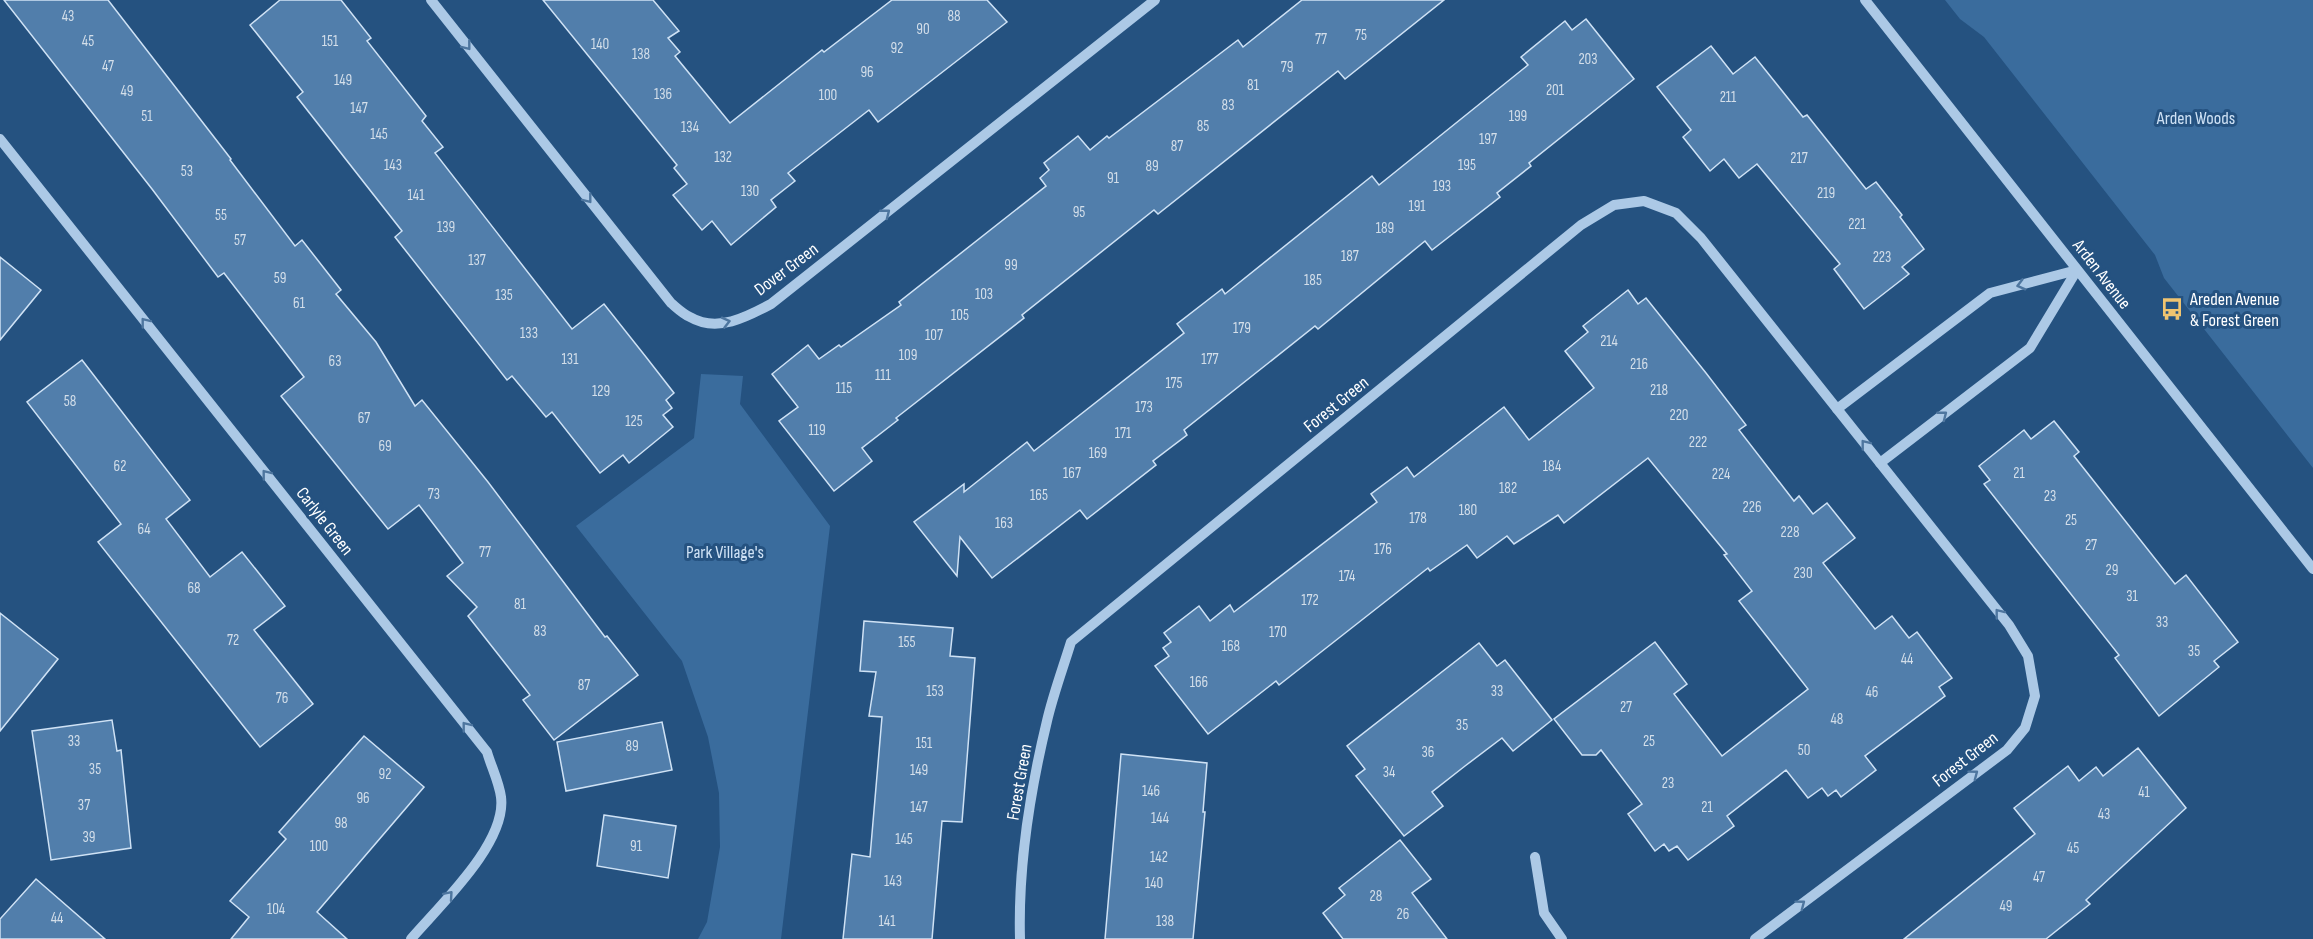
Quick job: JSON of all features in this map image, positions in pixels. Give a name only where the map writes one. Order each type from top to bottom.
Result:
[{"type":"street","name":"Dover Green","points":[[431,0],[671,303],[691,318],[715,325],[745,318],[771,303],[1155,0]]},
{"type":"street","name":"Arden Avenue","points":[[1865,0],[2313,569]]},
{"type":"street","name":"Carlyle Green","points":[[0,139],[487,752],[501,797],[499,824],[486,851],[411,939]]},
{"type":"street","name":"Forest Green","points":[[1020,939],[1019,915],[1028,814],[1047,720],[1071,642],[1581,225],[1614,205],[1644,201],[1676,213],[1701,238],[2009,625],[2028,656],[2035,696],[2025,728],[2007,750],[1755,939]]},
{"type":"street","points":[[1837,409],[1990,293],[2077,270]]},
{"type":"street","points":[[1880,463],[2030,348],[2077,270]]},
{"type":"street","points":[[1534,857],[1544,913],[1562,939]]},
{"type":"green space","name":"Arden Woods","points":[[1945,0],[2313,0],[2313,468],[2164,278],[2155,255],[1984,37],[1960,19]]},
{"type":"green space","name":"Park Village's","points":[[701,374],[743,376],[740,404],[830,526],[781,939],[698,939],[707,922],[720,847],[719,793],[708,737],[682,661],[576,526],[694,438]]},
{"type":"building","points":[[4,0],[108,0],[295,246],[302,240],[341,290],[336,294],[376,342],[415,406],[422,400],[488,482],[605,637],[607,636],[638,675],[554,740],[523,700],[530,695],[468,616],[477,607],[447,576],[463,563],[419,505],[388,529],[281,396],[304,377],[224,273],[218,277]]},
{"type":"building","points":[[280,0],[341,0],[371,38],[367,41],[426,116],[422,121],[443,147],[435,153],[572,329],[604,304],[674,393],[666,400],[672,408],[663,415],[673,427],[629,463],[623,455],[600,473],[552,412],[546,417],[512,376],[507,380],[395,237],[402,231],[297,97],[303,92],[250,25]]},
{"type":"building","points":[[543,0],[653,0],[679,31],[668,38],[680,52],[675,56],[730,123],[822,50],[824,52],[892,0],[987,0],[1007,22],[878,122],[869,110],[788,173],[795,181],[771,200],[776,207],[731,245],[712,221],[702,230],[673,195],[687,184],[674,168],[677,165]]},
{"type":"building","points":[[1302,0],[1444,0],[1345,79],[1338,71],[1158,214],[1154,210],[1022,315],[1024,318],[896,418],[898,420],[862,448],[872,461],[834,491],[779,421],[798,407],[772,374],[808,345],[819,359],[839,345],[841,347],[901,305],[899,302],[1046,186],[1040,178],[1049,170],[1044,163],[1078,136],[1090,150],[1238,40],[1243,47]]},
{"type":"building","points":[[1586,19],[1634,79],[1529,163],[1531,166],[1497,193],[1500,197],[1432,250],[1425,241],[1318,329],[1315,326],[1184,430],[1187,435],[1153,461],[1156,465],[1087,519],[1080,510],[992,578],[960,537],[957,576],[914,522],[964,484],[964,492],[1027,442],[1034,451],[1184,333],[1177,324],[1222,289],[1225,294],[1372,176],[1379,185],[1528,65],[1521,57],[1565,21],[1572,30]]},
{"type":"building","points":[[1711,46],[1733,74],[1755,57],[1803,117],[1807,115],[1866,189],[1876,182],[1902,215],[1900,217],[1924,249],[1902,267],[1909,274],[1864,309],[1834,269],[1840,264],[1757,164],[1739,178],[1724,159],[1710,171],[1683,137],[1691,130],[1657,87]]},
{"type":"building","points":[[0,257],[41,290],[0,340]]},
{"type":"building","points":[[1628,290],[1638,304],[1646,298],[1706,373],[1746,425],[1739,430],[1794,501],[1799,496],[1813,514],[1827,503],[1855,538],[1823,563],[1875,629],[1892,616],[1909,638],[1917,632],[1952,678],[1939,687],[1945,696],[1865,756],[1876,770],[1841,797],[1836,790],[1828,796],[1822,788],[1808,798],[1786,770],[1727,816],[1734,826],[1688,860],[1677,846],[1669,851],[1664,844],[1655,851],[1628,814],[1642,804],[1601,750],[1596,755],[1582,755],[1554,719],[1655,642],[1687,684],[1674,694],[1722,756],[1808,689],[1739,601],[1752,591],[1724,555],[1727,554],[1648,458],[1564,523],[1558,515],[1514,544],[1507,536],[1477,558],[1467,545],[1430,571],[1428,568],[1279,685],[1276,681],[1208,734],[1155,666],[1169,656],[1163,648],[1171,642],[1164,633],[1199,606],[1210,621],[1230,605],[1234,612],[1377,502],[1371,494],[1407,467],[1414,477],[1504,407],[1529,440],[1594,388],[1565,351],[1588,332],[1583,326]]},
{"type":"building","points":[[82,360],[190,500],[166,519],[210,577],[242,552],[285,606],[254,630],[313,704],[260,747],[98,542],[121,524],[27,402]]},
{"type":"building","points":[[2054,421],[2079,452],[2074,456],[2175,584],[2186,575],[2238,642],[2214,661],[2219,667],[2159,716],[2115,658],[2119,655],[1984,484],[1990,480],[1979,466],[2024,430],[2031,439]]},
{"type":"building","points":[[0,613],[58,659],[0,731]]},
{"type":"building","points":[[864,621],[953,628],[950,656],[975,658],[962,822],[942,821],[932,939],[843,939],[852,854],[870,857],[882,717],[869,716],[876,672],[860,671]]},
{"type":"building","points":[[1479,643],[1497,666],[1505,660],[1552,720],[1513,751],[1502,738],[1465,766],[1432,792],[1443,806],[1404,836],[1356,776],[1365,769],[1347,746]]},
{"type":"building","points":[[112,720],[117,751],[121,750],[131,848],[51,860],[32,731]]},
{"type":"building","points":[[662,722],[672,770],[566,791],[557,742]]},
{"type":"building","points":[[364,736],[424,787],[317,912],[347,939],[231,939],[249,917],[230,901],[286,839],[279,832]]},
{"type":"building","points":[[2138,748],[2186,808],[2086,900],[2090,904],[2046,939],[1904,939],[2035,834],[2014,808],[2068,766],[2079,781],[2096,767],[2103,776]]},
{"type":"building","points":[[1121,754],[1207,763],[1203,812],[1205,812],[1193,939],[1105,939]]},
{"type":"building","points":[[604,815],[676,826],[668,878],[597,866]]},
{"type":"building","points":[[1400,840],[1431,879],[1412,893],[1447,939],[1343,939],[1323,913],[1345,895],[1339,888]]},
{"type":"building","points":[[36,879],[105,939],[0,939],[0,919]]},
{"type":"place","name":"Areden Avenue & Forest Green","points":[[2172,309]]}]
